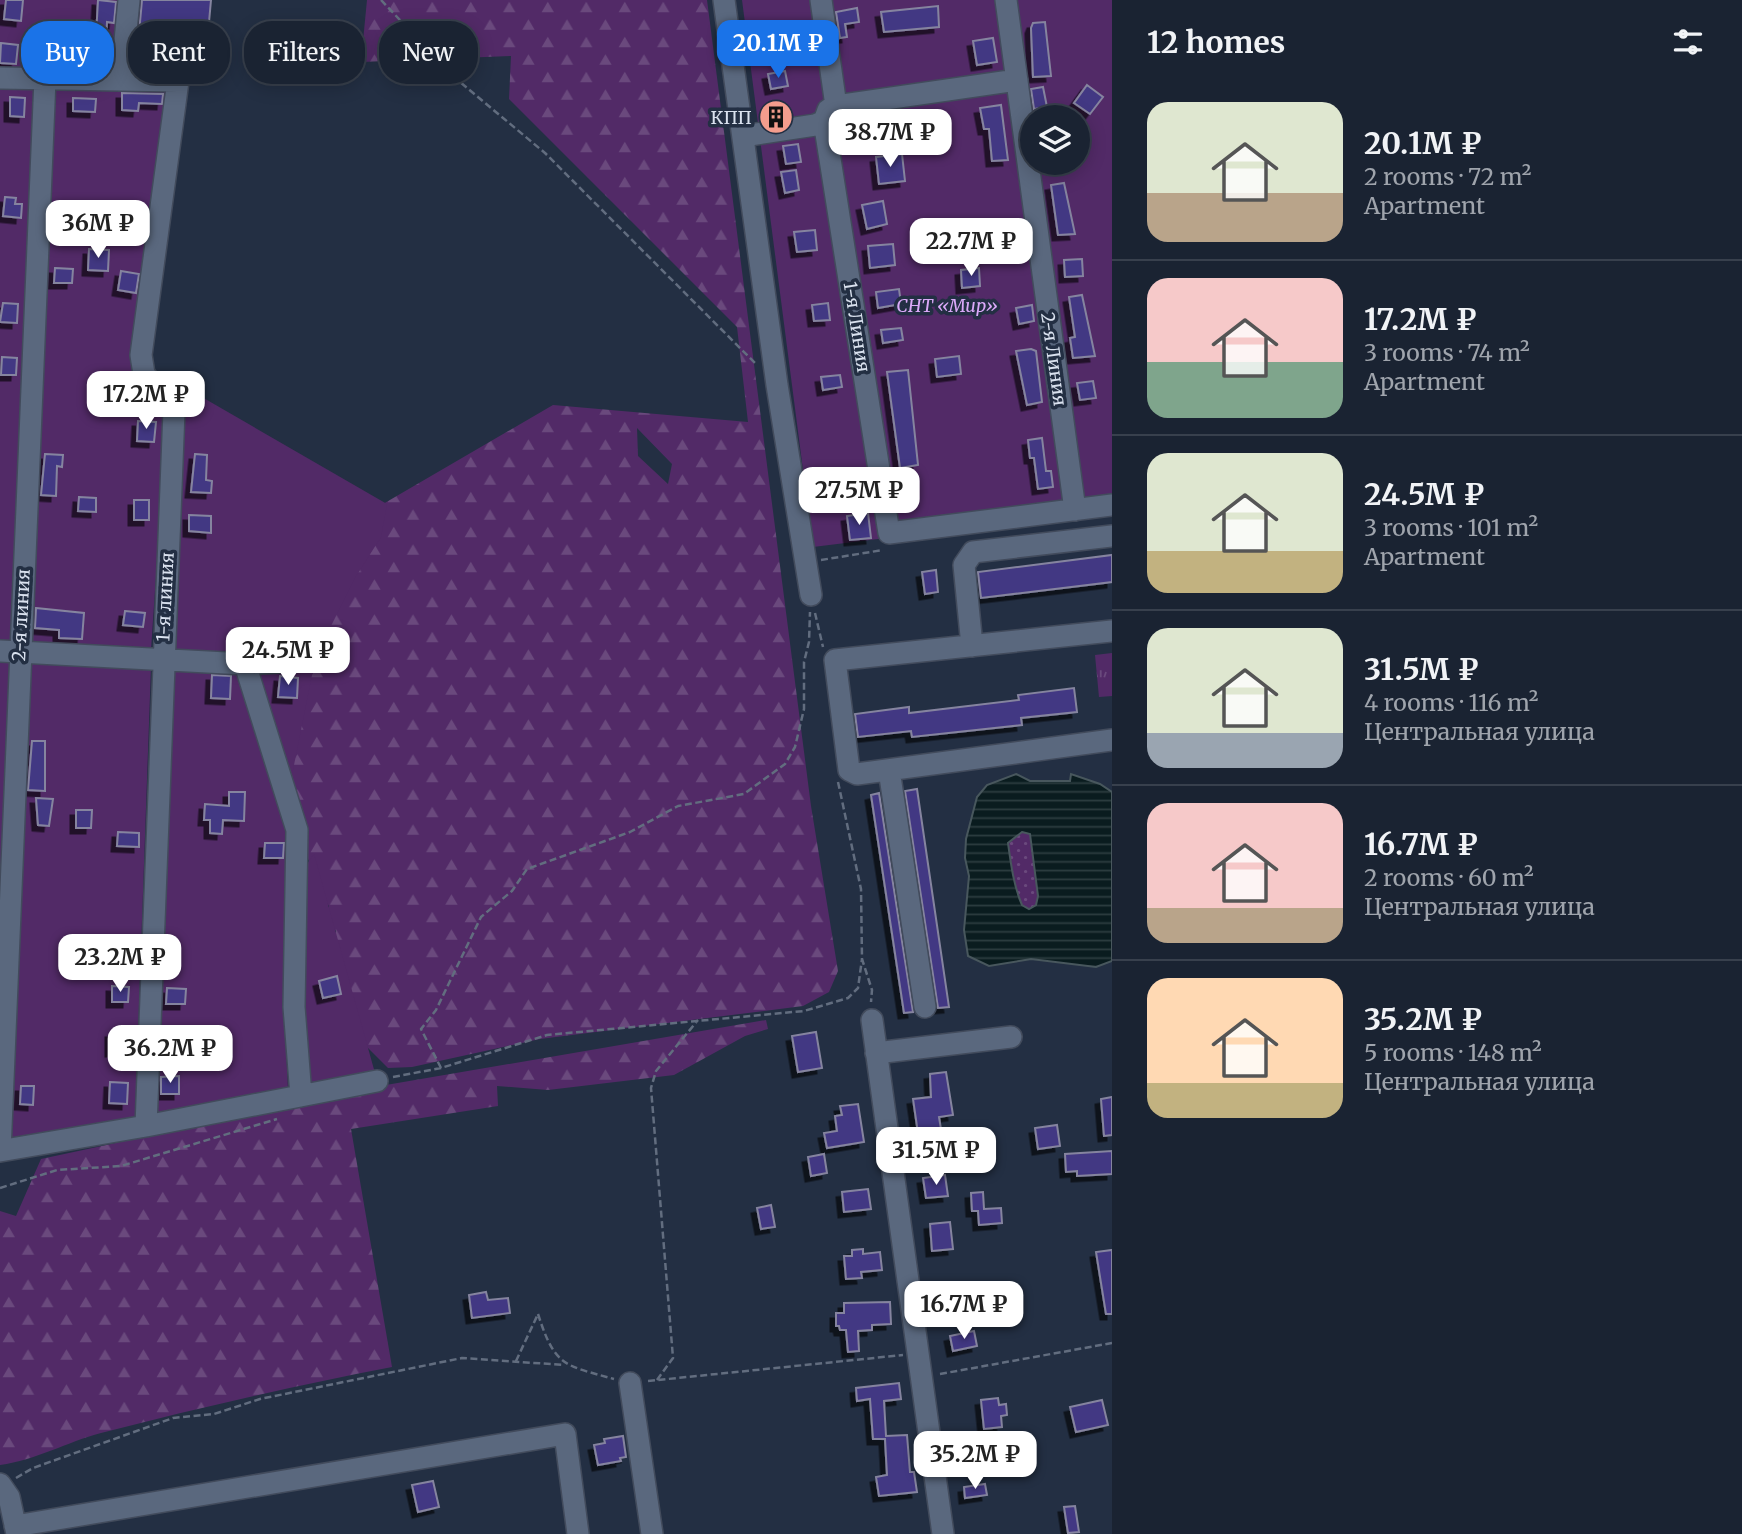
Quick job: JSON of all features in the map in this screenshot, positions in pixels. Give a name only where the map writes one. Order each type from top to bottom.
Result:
[{"type":"street","points":[[122,71],[130,0]]},
{"type":"street","points":[[724,0],[778,385],[811,595]]},
{"type":"street","name":"1-я Линия","points":[[821,0],[830,113],[890,541]]},
{"type":"street","name":"2-я Линия","points":[[1006,0],[1075,510]]},
{"type":"street","points":[[0,78],[21,78]]},
{"type":"street","name":"1-я линия","points":[[114,80],[178,81],[141,355],[144,374],[174,411],[162,659],[146,1126]]},
{"type":"street","points":[[743,136],[830,113],[1017,80]]},
{"type":"street","name":"2-я линия","points":[[0,1151],[9,652],[45,84]]},
{"type":"street","points":[[890,541],[1112,505]]},
{"type":"street","points":[[972,646],[964,565],[973,552],[1112,536]]},
{"type":"street","points":[[1112,631],[835,660],[849,770],[857,774],[1112,740]]},
{"type":"street","points":[[9,652],[245,664],[279,662]]},
{"type":"street","points":[[245,664],[297,830],[294,1007],[301,1096]]},
{"type":"street","points":[[889,770],[925,1007]]},
{"type":"street","points":[[872,1020],[910,1354],[921,1378],[943,1534]]},
{"type":"street","points":[[876,1053],[1011,1037]]},
{"type":"street","points":[[0,1151],[385,1081]]},
{"type":"street","points":[[630,1383],[652,1534]]},
{"type":"street","points":[[1,1485],[9,1497],[16,1530],[565,1434],[578,1534]]},
{"type":"path","points":[[381,0],[454,77],[545,153],[758,365]]},
{"type":"path","points":[[807,562],[890,541]]},
{"type":"path","points":[[811,595],[824,653]]},
{"type":"path","points":[[442,1068],[421,1029],[436,1010],[481,917],[512,891],[527,869],[630,832],[678,806],[744,794],[785,764],[795,747],[804,709],[804,662],[809,642],[811,595]]},
{"type":"path","points":[[385,1081],[442,1068],[547,1035],[804,1011],[848,998],[859,988],[862,959],[861,889],[846,833],[837,775]]},
{"type":"path","points":[[862,959],[872,990],[872,1020]]},
{"type":"path","points":[[657,1380],[673,1358],[651,1088],[656,1071],[699,1019]]},
{"type":"path","points":[[0,1188],[57,1170],[121,1166],[286,1117]]},
{"type":"path","points":[[516,1361],[538,1314],[549,1346],[565,1364]]},
{"type":"path","points":[[921,1378],[1112,1343]]},
{"type":"path","points":[[1,1485],[33,1468],[173,1418],[214,1413],[260,1399],[462,1358],[565,1364],[630,1383],[910,1354]]},
{"type":"green space","points":[[0,0],[211,0],[209,21],[128,21],[128,76],[114,75],[114,21],[21,21],[21,73],[0,73]]},
{"type":"green space","points":[[367,0],[707,0],[811,806],[838,971],[829,992],[803,1006],[540,1039],[412,1067],[388,1068],[363,1043],[329,954],[336,931],[329,923],[329,906],[320,893],[320,879],[299,844],[283,748],[292,670],[383,504],[553,405],[748,422],[737,327],[509,99],[511,56],[478,57],[478,21],[379,21],[379,61],[365,62]],"holes":[[[637,428],[672,464],[668,484],[638,456]]]},
{"type":"green space","name":"СНТ «Мир»","points":[[742,0],[1112,0],[1112,510],[813,547]]},
{"type":"green space","points":[[0,86],[39,87],[10,643],[0,643]]},
{"type":"green space","points":[[51,86],[176,88],[136,375],[167,413],[151,650],[26,644]]},
{"type":"green space","points":[[188,389],[387,504],[381,537],[355,578],[317,654],[245,656],[168,651],[180,430]]},
{"type":"green space","points":[[1112,653],[1112,696],[1099,697],[1095,655]]},
{"type":"green space","points":[[0,660],[10,660],[0,934]]},
{"type":"green space","points":[[25,661],[151,667],[135,1117],[7,1138]]},
{"type":"green space","points":[[314,665],[292,775],[283,769],[253,669]]},
{"type":"green space","points":[[167,667],[239,671],[291,828],[284,1009],[288,1089],[153,1114]]},
{"type":"green space","points":[[1022,832],[1030,834],[1038,896],[1036,905],[1028,909],[1022,906],[1017,891],[1008,843]]},
{"type":"green space","points":[[314,854],[375,1073],[306,1087],[300,1004],[304,868]]},
{"type":"green space","points":[[766,1020],[768,1029],[745,1036],[674,1075],[548,1090],[497,1086],[498,1106],[351,1129],[392,1367],[137,1424],[0,1465],[0,1211],[16,1216],[41,1159],[386,1085]]},
{"type":"shaded area","points":[[1016,774],[1030,781],[1070,781],[1071,774],[1100,784],[1112,792],[1112,961],[1096,967],[1031,959],[989,966],[968,956],[964,930],[969,876],[965,858],[966,839],[977,797],[987,785]],"holes":[[[1022,832],[1030,834],[1038,896],[1036,905],[1029,909],[1022,905],[1017,891],[1008,843]]]},
{"type":"building","points":[[6,0],[23,0],[21,21],[4,19]]},
{"type":"building","points":[[98,0],[116,2],[114,23],[97,21]]},
{"type":"building","points":[[142,0],[211,0],[209,21],[140,21]]},
{"type":"building","points":[[938,6],[939,27],[884,32],[881,12]]},
{"type":"building","points":[[857,8],[859,22],[845,24],[847,37],[840,38],[836,12]]},
{"type":"building","points":[[811,21],[813,40],[795,42],[793,23]]},
{"type":"building","points":[[1045,22],[1051,76],[1033,77],[1031,28],[1033,23]]},
{"type":"building","points":[[993,38],[997,62],[977,65],[973,41]]},
{"type":"building","points":[[1,43],[18,45],[16,64],[0,63]]},
{"type":"building","points":[[785,71],[788,86],[771,89],[768,74]]},
{"type":"building","points":[[1087,85],[1103,97],[1090,114],[1090,105],[1074,103]]},
{"type":"building","points":[[1043,87],[1047,105],[1033,105],[1031,89]]},
{"type":"building","points":[[122,93],[163,94],[162,104],[139,103],[138,111],[122,110]]},
{"type":"building","points":[[10,97],[25,98],[24,117],[10,116]]},
{"type":"building","points":[[73,98],[96,99],[95,112],[73,111]]},
{"type":"building","points":[[1001,105],[1008,160],[992,161],[989,129],[984,129],[980,108]]},
{"type":"building","points":[[871,117],[873,136],[857,138],[855,119]]},
{"type":"building","points":[[798,144],[801,162],[786,164],[783,146]]},
{"type":"building","points":[[902,154],[905,181],[879,184],[876,157]]},
{"type":"building","points":[[796,170],[799,190],[785,193],[781,172]]},
{"type":"building","points":[[1064,183],[1075,234],[1058,235],[1051,185]]},
{"type":"building","points":[[5,197],[16,198],[15,204],[22,204],[21,218],[3,216]]},
{"type":"building","points":[[883,201],[887,224],[867,229],[862,205]]},
{"type":"building","points":[[969,225],[970,240],[950,241],[950,226]]},
{"type":"building","points":[[815,230],[817,250],[797,252],[794,232]]},
{"type":"building","points":[[893,244],[895,265],[870,268],[868,246]]},
{"type":"building","points":[[89,249],[109,250],[108,271],[88,270]]},
{"type":"building","points":[[1082,259],[1083,276],[1065,277],[1064,260]]},
{"type":"building","points":[[55,268],[73,269],[72,283],[54,283]]},
{"type":"building","points":[[979,268],[980,286],[962,288],[961,270]]},
{"type":"building","points":[[121,271],[139,274],[136,293],[118,290]]},
{"type":"building","points":[[899,289],[901,304],[878,308],[876,292]]},
{"type":"building","points":[[1082,295],[1095,356],[1073,358],[1070,338],[1075,337],[1069,297]]},
{"type":"building","points":[[3,303],[18,304],[17,323],[0,322]]},
{"type":"building","points":[[828,303],[830,320],[814,321],[812,305]]},
{"type":"building","points":[[1032,305],[1034,321],[1019,324],[1016,308]]},
{"type":"building","points":[[901,328],[903,340],[883,343],[881,330]]},
{"type":"building","points":[[1016,351],[1036,351],[1042,402],[1027,405]]},
{"type":"building","points":[[959,356],[961,374],[937,377],[935,359]]},
{"type":"building","points":[[2,357],[17,358],[16,375],[1,375]]},
{"type":"building","points":[[908,370],[918,465],[900,468],[887,372]]},
{"type":"building","points":[[840,375],[842,387],[823,390],[821,377]]},
{"type":"building","points":[[1093,381],[1096,398],[1080,400],[1077,383]]},
{"type":"building","points":[[138,421],[156,422],[154,442],[137,441]]},
{"type":"building","points":[[1042,438],[1046,471],[1051,471],[1053,487],[1038,489],[1034,458],[1030,458],[1028,440]]},
{"type":"building","points":[[45,454],[63,455],[62,467],[57,466],[56,496],[41,495]]},
{"type":"building","points":[[195,454],[207,455],[206,480],[212,481],[211,493],[191,492]]},
{"type":"building","points":[[79,497],[96,498],[96,512],[78,511]]},
{"type":"building","points":[[134,500],[149,500],[149,520],[134,520]]},
{"type":"building","points":[[868,513],[871,538],[850,540],[847,516]]},
{"type":"building","points":[[189,515],[211,516],[211,533],[189,531]]},
{"type":"building","points":[[1112,555],[1112,582],[981,598],[978,572]]},
{"type":"building","points":[[936,570],[938,592],[925,594],[922,572]]},
{"type":"building","points":[[36,608],[84,613],[82,639],[59,638],[59,630],[35,628]]},
{"type":"building","points":[[125,611],[145,613],[143,627],[123,625]]},
{"type":"building","points":[[212,675],[231,676],[230,699],[211,698]]},
{"type":"building","points":[[280,676],[298,678],[297,698],[278,697]]},
{"type":"building","points":[[1074,688],[1077,712],[1021,718],[1022,725],[912,737],[911,731],[858,737],[855,714],[909,707],[909,713],[1019,700],[1018,695]]},
{"type":"building","points":[[32,741],[45,741],[45,791],[28,790]]},
{"type":"building","points":[[917,789],[949,1007],[938,1008],[905,791]]},
{"type":"building","points":[[229,792],[245,792],[244,821],[223,820],[222,834],[210,833],[210,820],[204,820],[205,804],[229,806]]},
{"type":"building","points":[[879,793],[913,1012],[904,1013],[871,795]]},
{"type":"building","points":[[36,798],[53,799],[49,826],[38,825]]},
{"type":"building","points":[[76,810],[92,810],[91,828],[76,828]]},
{"type":"building","points":[[118,832],[139,833],[139,847],[117,846]]},
{"type":"building","points":[[265,843],[284,843],[283,858],[264,858]]},
{"type":"building","points":[[337,976],[341,994],[323,998],[319,981]]},
{"type":"building","points":[[112,986],[129,987],[128,1002],[112,1002]]},
{"type":"building","points":[[167,988],[186,989],[185,1004],[166,1004]]},
{"type":"building","points":[[126,1031],[127,1049],[111,1051],[111,1032]]},
{"type":"building","points":[[816,1032],[822,1068],[798,1072],[792,1036]]},
{"type":"building","points":[[946,1072],[953,1115],[939,1117],[945,1154],[921,1154],[913,1099],[931,1097],[930,1074]]},
{"type":"building","points":[[179,1076],[179,1094],[161,1094],[161,1077]]},
{"type":"building","points":[[110,1082],[128,1083],[127,1104],[109,1103]]},
{"type":"building","points":[[21,1086],[34,1086],[33,1105],[20,1104]]},
{"type":"building","points":[[1112,1097],[1112,1135],[1104,1136],[1101,1099]]},
{"type":"building","points":[[858,1104],[864,1142],[827,1148],[824,1133],[837,1131],[835,1116],[842,1115],[840,1106]]},
{"type":"building","points":[[1057,1125],[1060,1146],[1038,1149],[1035,1128]]},
{"type":"building","points":[[1112,1151],[1112,1174],[1077,1176],[1077,1171],[1066,1172],[1065,1154]]},
{"type":"building","points":[[824,1154],[827,1173],[811,1176],[808,1157]]},
{"type":"building","points":[[945,1175],[948,1196],[926,1198],[923,1178]]},
{"type":"building","points":[[868,1189],[871,1209],[844,1212],[842,1192]]},
{"type":"building","points":[[983,1192],[984,1209],[1001,1208],[1002,1223],[979,1225],[978,1211],[972,1211],[971,1193]]},
{"type":"building","points":[[771,1205],[775,1227],[761,1229],[757,1208]]},
{"type":"building","points":[[950,1222],[953,1249],[932,1251],[930,1224]]},
{"type":"building","points":[[863,1249],[863,1254],[880,1252],[882,1270],[861,1272],[862,1278],[846,1279],[844,1256],[852,1256],[852,1250]]},
{"type":"building","points":[[1112,1250],[1112,1314],[1106,1314],[1096,1252]]},
{"type":"building","points":[[959,1285],[961,1301],[939,1303],[937,1287]]},
{"type":"building","points":[[486,1292],[488,1300],[508,1298],[510,1313],[472,1318],[469,1295]]},
{"type":"building","points":[[890,1302],[891,1324],[872,1325],[872,1330],[858,1331],[859,1351],[848,1352],[846,1330],[840,1330],[839,1326],[836,1326],[836,1313],[844,1313],[844,1303]]},
{"type":"building","points":[[974,1331],[977,1346],[953,1351],[950,1336]]},
{"type":"building","points":[[899,1383],[901,1399],[884,1401],[886,1436],[907,1435],[910,1472],[914,1472],[917,1492],[879,1496],[876,1477],[887,1475],[885,1439],[873,1439],[870,1399],[857,1401],[856,1388]]},
{"type":"building","points":[[998,1398],[999,1405],[1006,1404],[1007,1415],[1001,1416],[1002,1427],[984,1429],[981,1400]]},
{"type":"building","points":[[1102,1400],[1108,1425],[1076,1432],[1070,1407]]},
{"type":"building","points":[[623,1436],[626,1457],[620,1458],[621,1461],[598,1465],[594,1445],[605,1443],[604,1439]]},
{"type":"building","points":[[433,1481],[439,1507],[418,1512],[412,1485]]},
{"type":"building","points":[[985,1484],[987,1495],[965,1498],[964,1487]]},
{"type":"building","points":[[1075,1506],[1079,1532],[1068,1533],[1064,1507]]},
{"type":"place","name":"КПП","points":[[776,117]]}]
